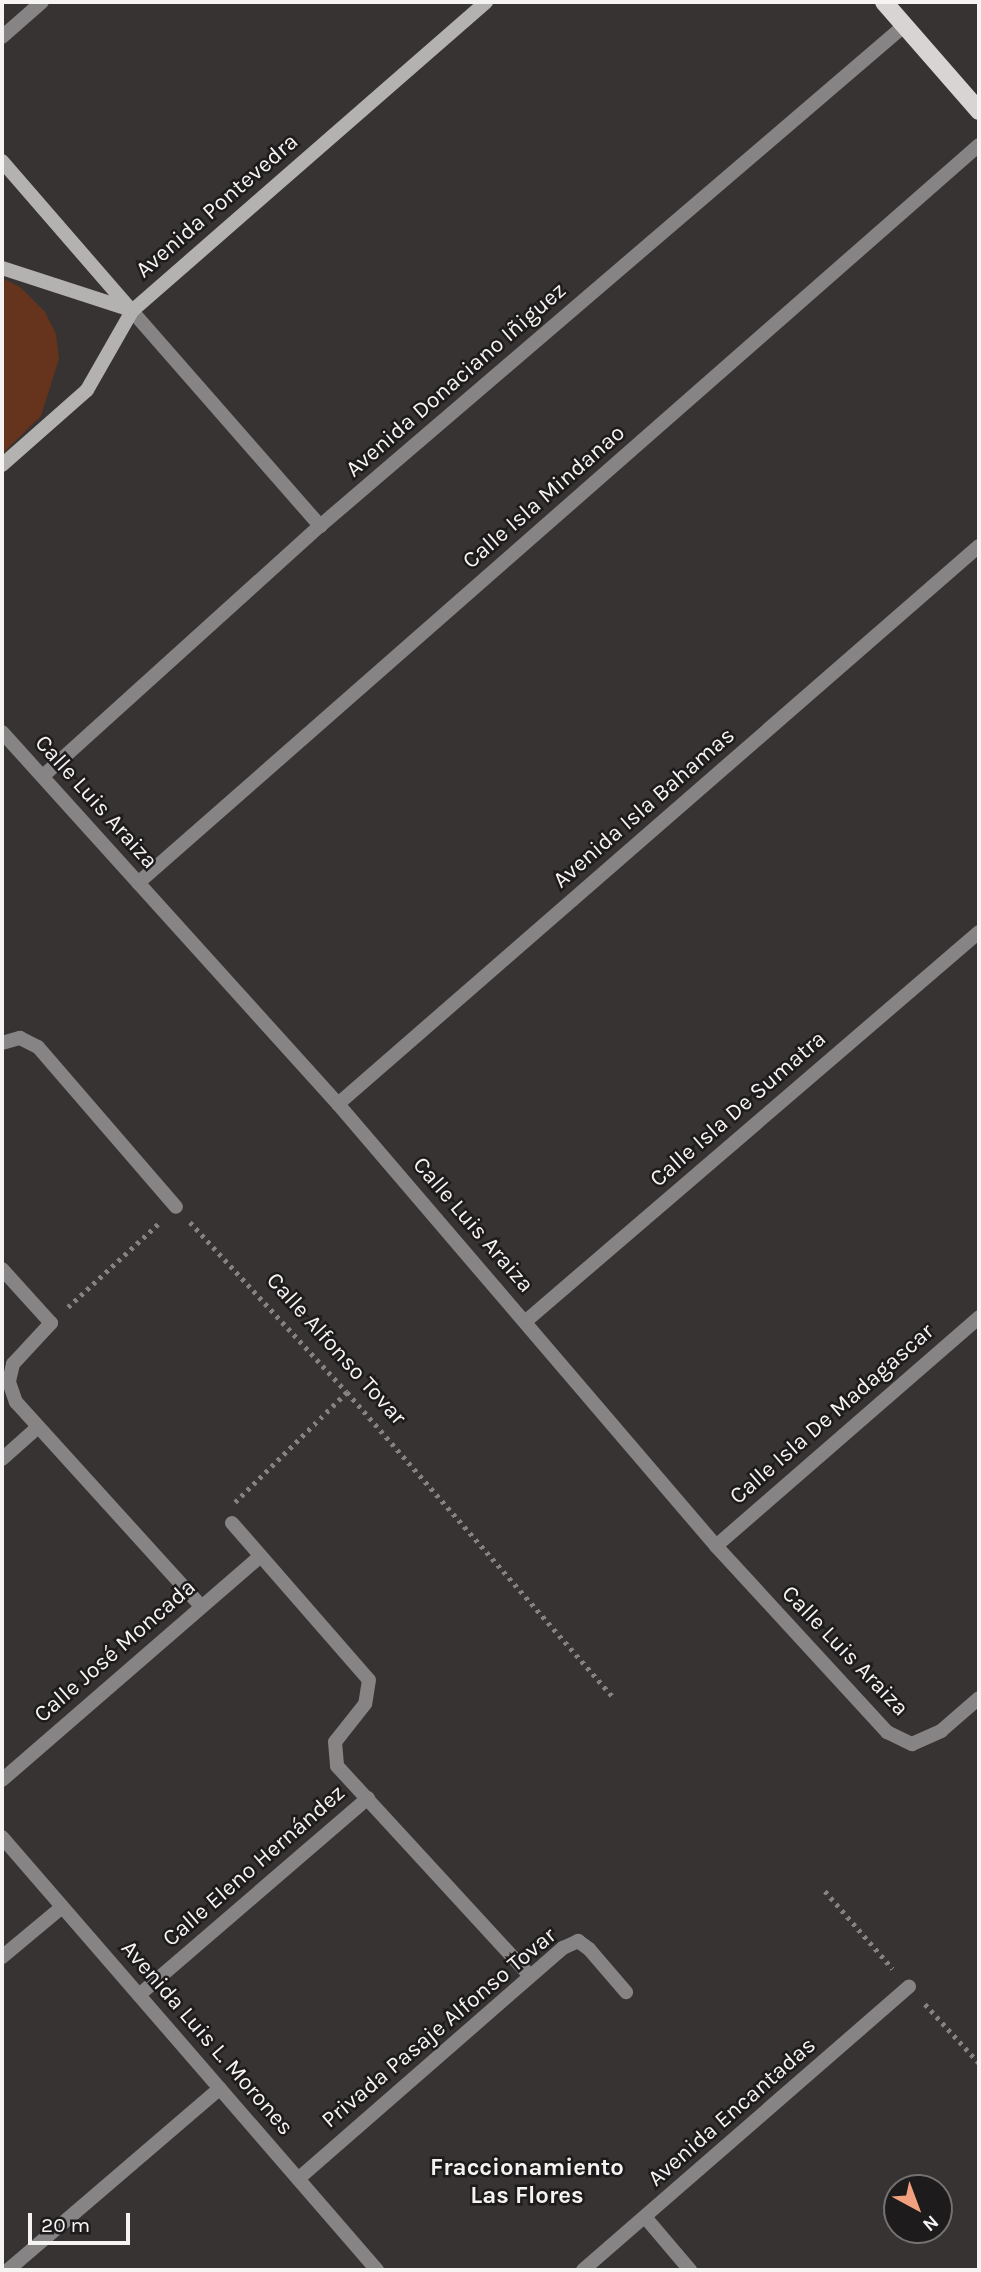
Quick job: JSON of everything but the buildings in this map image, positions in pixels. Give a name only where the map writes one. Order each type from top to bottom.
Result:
[{"type":"main road","points":[[884,2],[979,111]]},
{"type":"street","points":[[2,37],[42,2]]},
{"type":"street","name":"Avenida Pontevedra","points":[[2,465],[87,390],[132,311],[486,2]]},
{"type":"street","name":"Avenida Donaciano Iñiguez","points":[[43,776],[320,526],[905,25]]},
{"type":"street","name":"Calle Isla Mindanao","points":[[138,883],[979,145]]},
{"type":"street","points":[[2,161],[320,526]]},
{"type":"street","points":[[2,268],[132,311]]},
{"type":"street","name":"Avenida Isla Bahamas","points":[[338,1104],[979,546]]},
{"type":"street","name":"Calle Luis Araiza","points":[[2,732],[338,1104],[716,1546],[887,1732],[912,1744],[941,1731],[979,1698]]},
{"type":"street","name":"Calle Isla De Sumatra","points":[[526,1321],[979,932]]},
{"type":"street","points":[[2,1043],[20,1038],[38,1047],[176,1207]]},
{"type":"street","points":[[2,1269],[51,1323],[21,1353],[9,1376],[10,1391],[37,1428],[201,1606]]},
{"type":"street","name":"Calle Isla De Madagascar","points":[[716,1546],[979,1317]]},
{"type":"street","points":[[2,1459],[37,1428]]},
{"type":"street","points":[[232,1523],[259,1557]]},
{"type":"street","name":"Calle José Moncada","points":[[2,1780],[259,1557]]},
{"type":"street","name":"Calle Eleno Hernández","points":[[139,1995],[368,1798],[337,1766],[335,1742],[369,1692],[361,1668],[259,1557]]},
{"type":"street","points":[[368,1798],[529,1975]]},
{"type":"street","name":"Avenida Luis L. Morones","points":[[2,1837],[377,2270]]},
{"type":"street","points":[[2,1957],[62,1907]]},
{"type":"street","name":"Privada Pasaje Alfonso Tovar","points":[[298,2179],[529,1975],[578,1941],[626,1992]]},
{"type":"street","name":"Avenida Encantadas","points":[[583,2270],[909,1987]]},
{"type":"street","points":[[8,2270],[220,2088]]},
{"type":"street","points":[[645,2217],[690,2270]]},
{"type":"path","points":[[51,1323],[176,1207]]},
{"type":"path","name":"Calle Alfonso Tovar","points":[[176,1207],[347,1392],[613,1697]]},
{"type":"path","points":[[232,1523],[230,1508],[243,1490],[347,1392]]},
{"type":"shaded area","points":[[2,278],[20,287],[45,312],[56,334],[59,359],[41,416],[2,454]]},
{"type":"district","name":"Fraccionamiento Las Flores","points":[[527,2182]]}]
